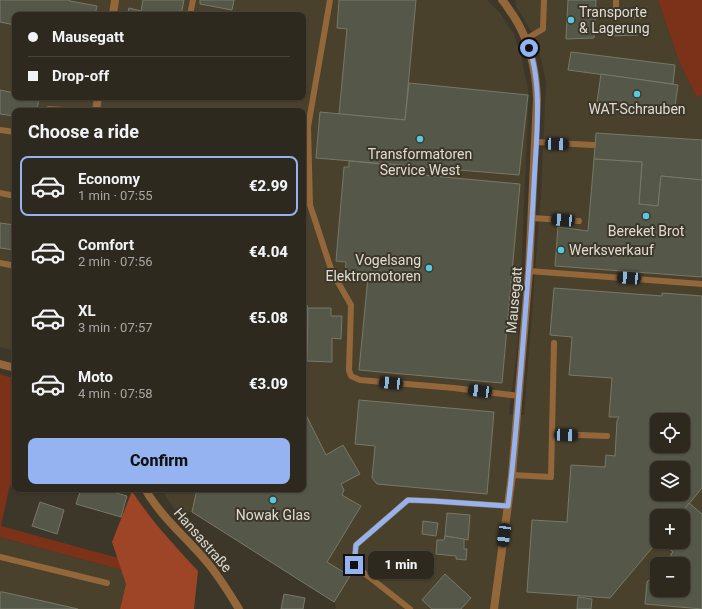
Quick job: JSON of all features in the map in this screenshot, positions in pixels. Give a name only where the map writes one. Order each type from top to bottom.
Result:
[{"type":"street","points":[[113,12],[115,0]]},
{"type":"street","name":"Mausegatt","points":[[494,609],[512,475],[519,396],[529,271],[536,142],[537,83],[532,56],[526,39],[502,0]]},
{"type":"street","points":[[0,364],[12,367]]},
{"type":"street","name":"Hansastraße","points":[[147,492],[165,517],[207,562],[223,583],[239,609]]},
{"type":"lane","points":[[191,12],[193,0]]},
{"type":"lane","points":[[330,0],[308,127],[310,205],[332,272],[351,305],[349,370],[351,376],[360,380],[454,388],[519,396]]},
{"type":"lane","points":[[526,39],[544,29],[544,0]]},
{"type":"lane","points":[[616,0],[616,14],[640,16]]},
{"type":"lane","points":[[0,130],[12,132]]},
{"type":"lane","points":[[536,142],[593,145]]},
{"type":"lane","points":[[0,193],[12,195]]},
{"type":"lane","points":[[532,218],[579,221]]},
{"type":"lane","points":[[0,264],[12,266]]},
{"type":"lane","points":[[529,271],[702,284]]},
{"type":"lane","points":[[512,475],[551,477],[554,343]]},
{"type":"lane","points":[[552,434],[607,436]]},
{"type":"lane","points":[[410,609],[354,565],[356,545],[408,500],[508,506]]},
{"type":"lane","points":[[0,557],[107,583]]},
{"type":"shaded area","points":[[0,0],[487,0],[499,12],[514,34],[521,56],[529,94],[518,340],[509,414],[524,415],[541,194],[546,82],[537,41],[516,6],[516,0],[658,0],[680,64],[697,98],[702,94],[702,609],[335,609],[336,605],[334,602],[192,512],[177,513],[163,492],[306,492],[306,108],[12,108],[12,350],[0,347]]},
{"type":"shaded area","points":[[658,0],[702,0],[702,94],[697,98],[680,64]]},
{"type":"shaded area","points":[[0,374],[12,378],[12,481],[1,526],[118,558],[122,570],[0,537]]},
{"type":"shaded area","points":[[133,492],[155,523],[198,571],[194,609],[120,609],[126,584],[112,542]]},
{"type":"shaded area","points":[[0,537],[122,570],[126,584],[120,609],[0,609]]},
{"type":"building","points":[[0,0],[70,0],[97,6],[96,12],[12,12],[12,24],[0,22]]},
{"type":"building","points":[[143,0],[184,0],[182,12],[128,12],[129,8],[141,11]]},
{"type":"building","points":[[200,0],[234,0],[232,10],[200,4]]},
{"type":"building","points":[[339,0],[416,0],[405,120],[339,114],[347,29],[337,28]]},
{"type":"building","points":[[568,0],[596,0],[594,38],[566,39]]},
{"type":"building","points":[[609,25],[639,25],[638,35],[609,36]]},
{"type":"building","points":[[571,52],[675,65],[673,84],[568,70]]},
{"type":"building","name":"WAT-Schrauben","points":[[601,74],[678,85],[674,113],[597,102]]},
{"type":"building","name":"Transformatoren Service West","points":[[409,83],[528,95],[519,175],[316,158],[320,112],[405,120]]},
{"type":"building","points":[[0,90],[12,92],[12,100],[39,100],[37,108],[12,108],[12,116],[0,114]]},
{"type":"building","points":[[596,133],[702,140],[702,180],[661,176],[658,206],[639,204],[642,162],[594,159]]},
{"type":"building","name":"Bereket Brot","points":[[594,159],[642,162],[639,204],[658,206],[661,176],[702,180],[702,277],[555,266],[558,227],[588,231]]},
{"type":"building","name":"Vogelsang Elektromotoren","points":[[349,161],[401,166],[400,173],[520,184],[502,383],[359,370],[368,277],[345,275],[346,262],[336,261],[344,167],[349,167]]},
{"type":"building","points":[[0,223],[12,225],[12,250],[0,248]]},
{"type":"building","points":[[554,288],[662,296],[662,293],[702,296],[702,488],[685,509],[650,509],[651,549],[610,598],[527,592],[532,520],[567,522],[571,465],[605,467],[606,455],[615,456],[617,421],[619,417],[609,417],[612,378],[569,375],[572,337],[550,335]]},
{"type":"building","points":[[306,305],[308,308],[308,357],[306,357]]},
{"type":"building","points":[[308,308],[331,308],[331,316],[342,316],[341,339],[332,338],[332,362],[307,361]]},
{"type":"building","points":[[359,400],[494,412],[487,494],[377,484],[372,478],[375,446],[355,444]]},
{"type":"building","name":"Nowak Glas","points":[[306,415],[326,455],[343,445],[360,474],[341,484],[344,490],[342,495],[361,506],[327,562],[350,576],[334,602],[192,512],[196,492],[306,492]]},
{"type":"building","points":[[80,492],[113,492],[127,496],[121,517],[76,504]]},
{"type":"building","points":[[40,502],[64,510],[57,534],[32,526]]},
{"type":"building","points":[[689,503],[702,514],[702,609],[645,604],[647,582],[650,579],[650,597],[690,597],[690,557],[671,557],[673,552],[670,549],[690,549],[690,509],[684,509]]},
{"type":"building","points":[[447,513],[470,515],[468,540],[445,536]]},
{"type":"building","points":[[423,521],[438,523],[436,536],[422,534]]},
{"type":"building","points":[[445,536],[464,539],[464,549],[467,549],[466,560],[456,559],[456,556],[436,554],[437,540],[444,540]]},
{"type":"building","points":[[445,574],[471,598],[461,609],[432,609],[422,600]]},
{"type":"building","points":[[0,592],[3,592],[78,609],[0,609]]},
{"type":"building","points":[[284,594],[305,598],[303,609],[281,609]]},
{"type":"building","points":[[578,597],[592,599],[591,609],[577,609]]},
{"type":"place","name":"Transporte & Lagerung","points":[[571,20]]},
{"type":"place","name":"WAT-Schrauben","points":[[637,94]]},
{"type":"place","name":"Transformatoren Service West","points":[[420,139]]},
{"type":"place","name":"Bereket Brot","points":[[646,216]]},
{"type":"place","name":"Werksverkauf","points":[[561,250]]},
{"type":"place","name":"Vogelsang Elektromotoren","points":[[429,268]]},
{"type":"place","name":"Nowak Glas","points":[[273,500]]},
{"type":"route","points":[[354,565],[356,545],[408,500],[508,506],[519,396],[532,218],[537,83],[529,48]]}]
